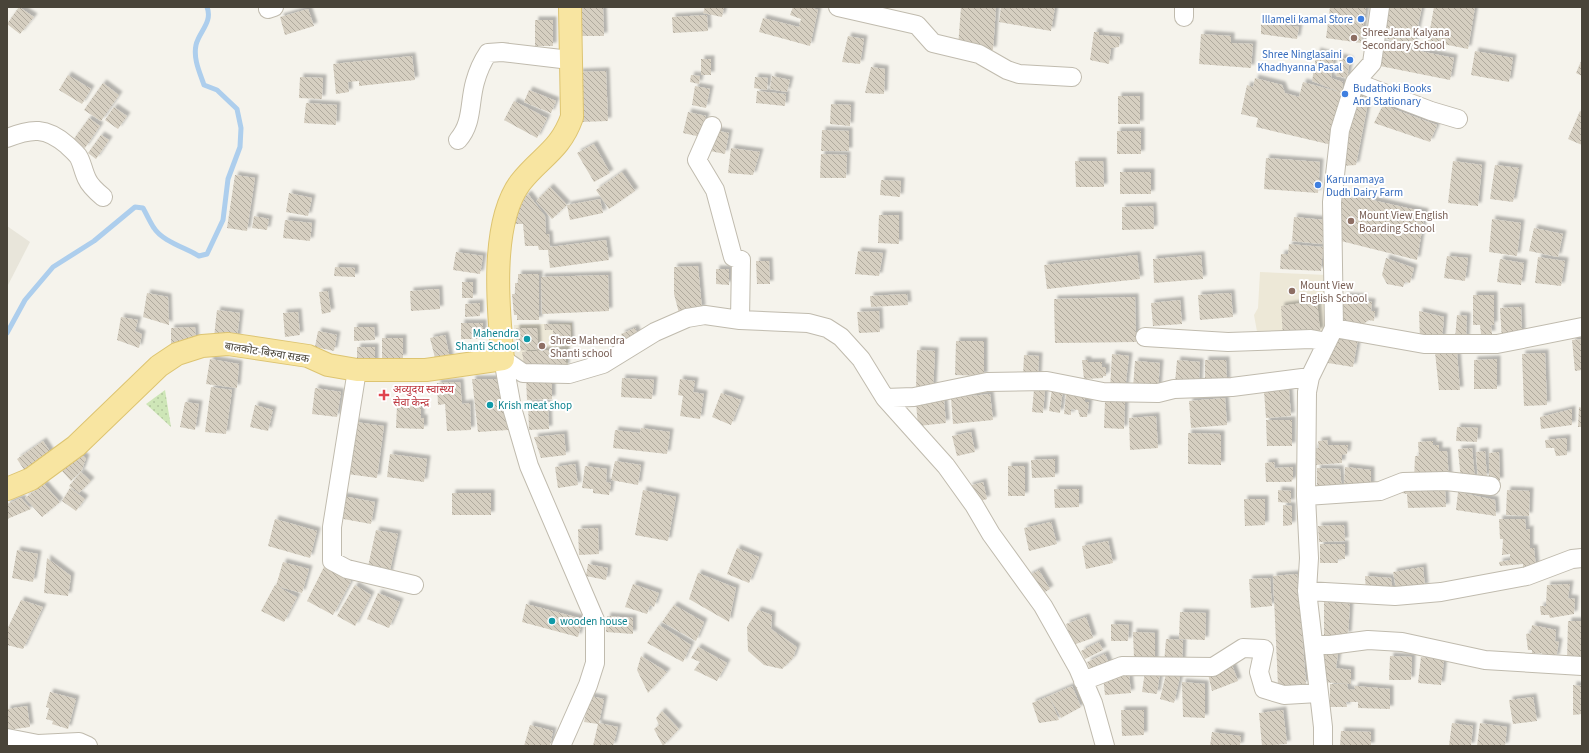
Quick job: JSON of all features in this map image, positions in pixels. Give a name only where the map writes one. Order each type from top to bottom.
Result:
[{"type":"main road","points":[[503,359],[499,299],[500,238],[505,212],[511,196],[522,181],[558,145],[568,129],[572,116],[570,7]]},
{"type":"main road","name":"बालकोट-बिरुवा सडक","points":[[7,489],[31,479],[76,446],[159,366],[177,354],[202,346],[228,344],[301,355],[328,364],[357,370],[426,370],[503,359]]},
{"type":"street","points":[[838,7],[917,25],[933,43],[979,54],[1007,70],[1020,74],[1072,76]]},
{"type":"street","points":[[1323,746],[1323,727],[1307,591],[1309,558],[1306,496],[1306,392],[1310,377],[1330,335],[1332,202],[1340,130],[1354,82],[1372,63],[1380,7]]},
{"type":"street","points":[[458,140],[465,132],[470,118],[475,83],[482,63],[488,53],[502,52],[570,60]]},
{"type":"street","points":[[1354,82],[1417,106],[1458,119]]},
{"type":"street","points":[[712,126],[697,160],[714,190],[733,257],[741,260],[740,320]]},
{"type":"street","points":[[7,138],[31,132],[49,132],[78,155],[87,180],[92,188],[103,197]]},
{"type":"street","points":[[503,359],[523,373],[569,374],[602,364],[655,332],[687,318],[705,315],[740,320],[808,322],[827,328],[841,337],[861,359],[885,398],[933,451],[959,484],[991,534],[1043,606],[1078,668],[1095,710],[1105,746]]},
{"type":"street","points":[[1145,337],[1228,342],[1311,339],[1330,335],[1424,344],[1497,344],[1582,327]]},
{"type":"street","points":[[503,359],[512,408],[529,466],[595,620],[595,663],[588,685],[561,746]]},
{"type":"street","points":[[357,370],[332,527],[332,561],[348,568],[414,585]]},
{"type":"street","points":[[885,398],[914,397],[987,382],[1047,381],[1103,392],[1158,393],[1174,389],[1232,387],[1310,377]]},
{"type":"street","points":[[1306,496],[1380,491],[1403,482],[1446,481],[1491,486]]},
{"type":"street","points":[[1307,591],[1395,596],[1441,592],[1527,576],[1572,559],[1582,558]]},
{"type":"street","points":[[1314,645],[1330,645],[1368,640],[1402,642],[1486,660],[1582,666]]},
{"type":"street","points":[[1083,682],[1122,666],[1212,668],[1243,648],[1264,649],[1259,672],[1264,689],[1284,695],[1318,693]]},
{"type":"street","points":[[7,738],[38,744],[79,742],[88,746]]},
{"type":"shaded area","points":[[7,226],[30,242],[7,287]]},
{"type":"shaded area","name":"Mount View English School","points":[[1260,272],[1327,275],[1325,334],[1258,337],[1254,315],[1258,308]]},
{"type":"shaded area","name":"Shree Mahendra Shanti school","points":[[572,323],[573,345],[568,348],[568,368],[524,371],[514,352],[514,325]]},
{"type":"green space","points":[[165,390],[171,427],[146,404]]},
{"type":"building","points":[[19,7],[34,17],[20,34],[7,24]]},
{"type":"building","points":[[580,7],[603,7],[604,36],[580,36]]},
{"type":"building","points":[[705,7],[724,7],[722,17],[703,13]]},
{"type":"building","points":[[793,7],[810,7],[818,10],[810,46],[759,32],[763,18],[799,27],[801,19],[790,15]]},
{"type":"building","points":[[961,7],[996,7],[993,50],[958,47]]},
{"type":"building","points":[[1001,7],[1055,7],[1051,31],[999,22]]},
{"type":"building","points":[[1330,7],[1366,7],[1361,43],[1326,38]]},
{"type":"building","points":[[1385,7],[1422,7],[1414,45],[1379,37]]},
{"type":"building","points":[[1434,7],[1475,7],[1468,49],[1428,41]]},
{"type":"building","points":[[308,9],[314,26],[285,35],[280,17]]},
{"type":"building","points":[[707,15],[708,31],[673,33],[672,17]]},
{"type":"building","points":[[535,20],[553,20],[553,46],[535,46]]},
{"type":"building","points":[[1261,22],[1299,27],[1297,39],[1261,34]]},
{"type":"building","points":[[1094,32],[1099,32],[1099,35],[1120,37],[1119,47],[1111,48],[1109,64],[1090,60]]},
{"type":"building","points":[[1201,34],[1231,36],[1231,43],[1253,44],[1251,68],[1199,64]]},
{"type":"building","points":[[848,36],[864,39],[860,64],[842,62]]},
{"type":"building","points":[[1380,43],[1454,58],[1450,80],[1375,65]]},
{"type":"building","points":[[1317,51],[1334,56],[1331,78],[1343,82],[1342,93],[1345,94],[1332,145],[1256,127],[1258,118],[1241,114],[1247,85],[1253,87],[1255,78],[1282,85],[1285,93],[1299,97],[1303,82],[1340,92],[1312,81]]},
{"type":"building","points":[[1475,51],[1513,58],[1509,82],[1471,75]]},
{"type":"building","points":[[412,56],[415,80],[359,86],[359,81],[348,82],[349,92],[336,94],[333,64]]},
{"type":"building","points":[[1340,57],[1350,60],[1347,78],[1336,76]]},
{"type":"building","points":[[701,59],[711,59],[711,75],[701,75]]},
{"type":"building","points":[[1582,59],[1582,76],[1576,73]]},
{"type":"building","points":[[871,67],[885,69],[884,94],[865,93]]},
{"type":"building","points":[[606,71],[608,121],[581,122],[579,72]]},
{"type":"building","points":[[68,75],[91,89],[82,104],[59,90]]},
{"type":"building","points":[[691,75],[700,76],[699,84],[690,82]]},
{"type":"building","points":[[772,76],[790,80],[787,92],[770,89]]},
{"type":"building","points":[[300,77],[323,78],[322,99],[299,98]]},
{"type":"building","points":[[755,77],[768,78],[767,90],[754,88]]},
{"type":"building","points":[[103,83],[119,95],[101,121],[84,110]]},
{"type":"building","points":[[695,86],[710,89],[706,108],[692,105]]},
{"type":"building","points":[[529,90],[556,101],[551,113],[524,102]]},
{"type":"building","points":[[757,91],[786,94],[785,106],[756,103]]},
{"type":"building","points":[[1357,95],[1369,98],[1356,165],[1342,166]]},
{"type":"building","points":[[1118,96],[1140,96],[1140,124],[1118,124]]},
{"type":"building","points":[[514,101],[547,118],[537,138],[504,120]]},
{"type":"building","points":[[306,103],[337,105],[336,125],[304,123]]},
{"type":"building","points":[[831,104],[851,105],[850,126],[830,124]]},
{"type":"building","points":[[1383,105],[1437,125],[1430,142],[1374,123]]},
{"type":"building","points":[[114,107],[127,116],[118,129],[105,120]]},
{"type":"building","points":[[1580,111],[1582,112],[1582,145],[1568,139]]},
{"type":"building","points":[[688,112],[706,116],[701,137],[683,133]]},
{"type":"building","points":[[89,118],[100,126],[85,148],[73,140]]},
{"type":"building","points":[[714,130],[729,133],[725,154],[710,151]]},
{"type":"building","points":[[822,130],[849,131],[849,151],[821,151]]},
{"type":"building","points":[[1117,131],[1141,131],[1141,154],[1117,154]]},
{"type":"building","points":[[101,135],[109,140],[96,159],[88,153]]},
{"type":"building","points":[[594,144],[610,173],[594,182],[577,153]]},
{"type":"building","points":[[731,148],[760,152],[753,175],[728,173]]},
{"type":"building","points":[[821,154],[847,155],[846,178],[820,178]]},
{"type":"building","points":[[1266,158],[1320,162],[1318,193],[1264,189]]},
{"type":"building","points":[[1075,161],[1103,161],[1104,187],[1076,187]]},
{"type":"building","points":[[1453,161],[1482,165],[1478,206],[1448,203]]},
{"type":"building","points":[[1495,165],[1519,168],[1513,202],[1490,199]]},
{"type":"building","points":[[622,172],[635,191],[609,209],[596,190]]},
{"type":"building","points":[[1120,172],[1151,172],[1151,194],[1120,194]]},
{"type":"building","points":[[235,175],[255,178],[247,231],[227,228]]},
{"type":"building","points":[[881,180],[901,181],[900,197],[880,195]]},
{"type":"building","points":[[550,187],[567,205],[552,219],[536,201]]},
{"type":"building","points":[[289,193],[312,198],[308,216],[286,212]]},
{"type":"building","points":[[1341,193],[1425,212],[1417,260],[1341,241]]},
{"type":"building","points":[[528,194],[545,216],[546,234],[549,234],[550,247],[606,240],[609,260],[550,268],[548,250],[539,250],[538,246],[525,246],[523,224],[515,224],[516,211],[520,201]]},
{"type":"building","points":[[600,199],[603,213],[570,220],[567,205]]},
{"type":"building","points":[[1153,206],[1154,229],[1122,230],[1122,207]]},
{"type":"building","points":[[879,215],[899,215],[899,244],[878,243]]},
{"type":"building","points":[[254,216],[269,219],[267,230],[252,228]]},
{"type":"building","points":[[1294,217],[1325,220],[1322,244],[1292,241]]},
{"type":"building","points":[[1492,219],[1521,223],[1517,256],[1489,252]]},
{"type":"building","points":[[285,220],[312,223],[310,241],[283,238]]},
{"type":"building","points":[[1534,228],[1563,234],[1558,257],[1529,251]]},
{"type":"building","points":[[1289,244],[1323,247],[1321,271],[1280,269],[1281,254],[1288,254]]},
{"type":"building","points":[[858,251],[883,253],[879,276],[855,274]]},
{"type":"building","points":[[456,252],[483,256],[480,274],[453,270]]},
{"type":"building","points":[[1137,255],[1140,279],[1047,289],[1044,265]]},
{"type":"building","points":[[1201,255],[1203,279],[1154,283],[1153,259]]},
{"type":"building","points":[[1447,256],[1468,258],[1465,281],[1444,278]]},
{"type":"building","points":[[1538,257],[1565,261],[1561,286],[1535,283]]},
{"type":"building","points":[[1386,258],[1414,268],[1410,283],[1405,282],[1403,287],[1387,284],[1382,275]]},
{"type":"building","points":[[1500,259],[1524,263],[1521,285],[1497,282]]},
{"type":"building","points":[[756,261],[769,261],[770,284],[757,284]]},
{"type":"building","points":[[698,266],[702,309],[679,313],[674,294],[674,267]]},
{"type":"building","points":[[335,267],[355,268],[355,277],[334,276]]},
{"type":"building","points":[[716,269],[729,269],[729,285],[716,284]]},
{"type":"building","points":[[518,274],[539,274],[539,320],[517,320],[517,315],[514,315],[512,294],[515,294],[515,283],[518,283]]},
{"type":"building","points":[[608,275],[609,311],[542,314],[541,277]]},
{"type":"building","points":[[462,282],[473,282],[473,298],[462,298]]},
{"type":"building","points":[[439,289],[440,309],[411,311],[410,291]]},
{"type":"building","points":[[328,291],[331,312],[322,314],[319,292]]},
{"type":"building","points":[[147,293],[168,297],[169,325],[143,317]]},
{"type":"building","points":[[1231,293],[1233,317],[1200,320],[1198,295]]},
{"type":"building","points":[[907,294],[908,305],[871,307],[870,296]]},
{"type":"building","points":[[1473,295],[1494,295],[1494,325],[1491,325],[1492,334],[1481,334],[1480,325],[1473,325]]},
{"type":"building","points":[[1343,296],[1364,297],[1363,301],[1372,302],[1371,311],[1375,311],[1374,321],[1369,320],[1356,329],[1338,325]]},
{"type":"building","points":[[1135,297],[1136,342],[1055,343],[1054,299]]},
{"type":"building","points":[[1180,300],[1182,324],[1153,326],[1151,303]]},
{"type":"building","points":[[1317,301],[1320,331],[1283,337],[1281,306]]},
{"type":"building","points":[[480,303],[480,316],[465,317],[465,304]]},
{"type":"building","points":[[1521,307],[1522,337],[1502,341],[1500,308]]},
{"type":"building","points":[[217,310],[240,313],[237,339],[214,337]]},
{"type":"building","points":[[879,311],[880,332],[859,333],[857,312]]},
{"type":"building","points":[[1419,311],[1444,317],[1442,339],[1420,341]]},
{"type":"building","points":[[298,312],[300,335],[285,337],[283,313]]},
{"type":"building","points":[[1457,315],[1467,316],[1466,340],[1455,339]]},
{"type":"building","points":[[121,317],[138,320],[135,331],[142,334],[139,348],[117,340]]},
{"type":"building","points":[[461,323],[483,323],[483,339],[461,339]]},
{"type":"building","points":[[544,324],[570,325],[571,345],[552,347],[553,330],[545,330]]},
{"type":"building","points":[[195,327],[196,346],[171,347],[171,328]]},
{"type":"building","points":[[354,327],[374,327],[375,340],[354,341]]},
{"type":"building","name":"Mahendra Shanti School","points":[[516,328],[537,328],[538,349],[516,351]]},
{"type":"building","points":[[635,328],[640,340],[627,346],[621,334]]},
{"type":"building","points":[[318,331],[337,335],[334,351],[315,347]]},
{"type":"building","points":[[445,335],[451,363],[437,366],[430,338]]},
{"type":"building","points":[[1333,335],[1358,339],[1353,367],[1328,363]]},
{"type":"building","points":[[382,338],[403,338],[403,358],[382,358]]},
{"type":"building","points":[[1582,339],[1582,370],[1575,371],[1572,340]]},
{"type":"building","points":[[956,341],[984,341],[984,376],[955,375]]},
{"type":"building","points":[[357,347],[375,347],[375,364],[357,364]]},
{"type":"building","points":[[566,349],[566,367],[525,370],[522,352]]},
{"type":"building","points":[[917,350],[935,351],[933,390],[916,389]]},
{"type":"building","points":[[1435,352],[1457,353],[1460,390],[1439,390]]},
{"type":"building","points":[[1545,353],[1547,405],[1524,406],[1522,354]]},
{"type":"building","points":[[1112,354],[1129,356],[1125,390],[1110,389]]},
{"type":"building","points":[[1024,355],[1039,356],[1038,377],[1023,376]]},
{"type":"building","points":[[210,359],[239,364],[237,388],[206,384]]},
{"type":"building","points":[[1497,359],[1497,389],[1474,389],[1474,360]]},
{"type":"building","points":[[1082,360],[1088,360],[1088,362],[1102,362],[1102,367],[1106,367],[1106,376],[1103,376],[1103,378],[1084,379]]},
{"type":"building","points":[[1177,360],[1200,362],[1199,385],[1175,383]]},
{"type":"building","points":[[1205,360],[1226,360],[1227,385],[1205,386]]},
{"type":"building","points":[[1135,361],[1160,363],[1158,390],[1133,388]]},
{"type":"building","points":[[552,378],[552,399],[527,400],[526,379]]},
{"type":"building","points":[[622,378],[654,380],[652,399],[621,397]]},
{"type":"building","name":"Krish meat shop","points":[[472,379],[501,379],[508,430],[478,432]]},
{"type":"building","points":[[680,379],[695,381],[693,392],[704,394],[700,419],[680,416],[683,396],[678,395]]},
{"type":"building","points":[[460,382],[462,404],[470,403],[471,430],[447,431],[445,404],[438,405],[437,383]]},
{"type":"building","points":[[211,387],[232,390],[226,434],[205,432]]},
{"type":"building","points":[[315,388],[341,392],[337,417],[312,414]]},
{"type":"building","points":[[1052,388],[1063,389],[1060,413],[1049,411]]},
{"type":"building","points":[[1034,389],[1045,390],[1043,413],[1032,412]]},
{"type":"building","points":[[1289,390],[1291,416],[1266,418],[1264,391]]},
{"type":"building","points":[[721,393],[741,400],[731,425],[712,417]]},
{"type":"building","points":[[990,394],[993,420],[953,424],[951,398]]},
{"type":"building","points":[[1066,394],[1085,396],[1085,402],[1089,402],[1087,417],[1080,417],[1078,410],[1071,409],[1071,415],[1064,414]]},
{"type":"building","points":[[1225,398],[1227,425],[1191,428],[1189,401]]},
{"type":"building","points":[[944,400],[946,423],[918,426],[916,403]]},
{"type":"building","points":[[1105,401],[1125,401],[1124,429],[1104,428]]},
{"type":"building","points":[[185,402],[199,404],[195,430],[180,427]]},
{"type":"building","points":[[528,403],[548,403],[549,429],[529,430]]},
{"type":"building","points":[[397,404],[421,404],[421,418],[424,418],[424,429],[396,428]]},
{"type":"building","points":[[255,405],[273,410],[268,431],[250,427]]},
{"type":"building","points":[[1579,407],[1582,408],[1582,427],[1578,427]]},
{"type":"building","points":[[1572,409],[1572,425],[1541,429],[1540,417]]},
{"type":"building","points":[[1156,416],[1158,448],[1130,450],[1129,418]]},
{"type":"building","points":[[1266,420],[1292,420],[1292,446],[1267,446]]},
{"type":"building","points":[[355,422],[384,426],[377,478],[347,474]]},
{"type":"building","points":[[1457,427],[1478,428],[1477,442],[1456,441]]},
{"type":"building","points":[[641,428],[670,432],[667,454],[613,448],[615,430],[640,433]]},
{"type":"building","points":[[971,432],[975,452],[957,456],[952,436]]},
{"type":"building","points":[[1188,433],[1221,434],[1221,465],[1188,464]]},
{"type":"building","points":[[564,434],[566,455],[541,458],[534,437]]},
{"type":"building","points":[[1567,438],[1567,455],[1556,456],[1554,448],[1546,448],[1545,440]]},
{"type":"building","points":[[1327,440],[1328,445],[1348,445],[1347,454],[1342,455],[1342,463],[1315,465],[1314,448],[1319,448],[1318,441]]},
{"type":"building","points":[[43,441],[51,453],[25,471],[17,459]]},
{"type":"building","points":[[1433,441],[1433,445],[1439,445],[1439,451],[1447,451],[1449,479],[1414,480],[1415,456],[1419,456],[1418,442]]},
{"type":"building","points":[[1472,448],[1475,480],[1461,481],[1458,449]]},
{"type":"building","points":[[1485,451],[1487,477],[1478,478],[1476,452]]},
{"type":"building","points":[[1499,452],[1500,481],[1489,481],[1489,453]]},
{"type":"building","points":[[80,454],[86,458],[82,470],[71,481],[62,471]]},
{"type":"building","points":[[390,454],[427,459],[424,482],[387,477]]},
{"type":"building","points":[[1055,459],[1055,477],[1032,478],[1031,460]]},
{"type":"building","points":[[615,461],[641,465],[638,485],[611,480]]},
{"type":"building","points":[[1274,462],[1275,468],[1293,467],[1293,479],[1291,482],[1266,482],[1265,463]]},
{"type":"building","points":[[575,464],[578,485],[558,488],[555,467]]},
{"type":"building","points":[[585,466],[607,469],[606,482],[611,483],[609,495],[593,493],[593,489],[582,488]]},
{"type":"building","points":[[1008,466],[1025,466],[1025,496],[1008,496]]},
{"type":"building","points":[[1345,467],[1371,470],[1371,488],[1344,486]]},
{"type":"building","points":[[1317,468],[1340,469],[1342,491],[1317,491]]},
{"type":"building","points":[[81,472],[91,481],[79,493],[69,486]]},
{"type":"building","points":[[983,482],[987,499],[973,503],[969,486]]},
{"type":"building","points":[[44,484],[60,502],[42,517],[25,498]]},
{"type":"building","points":[[70,488],[85,499],[76,511],[62,501]]},
{"type":"building","points":[[1402,488],[1445,488],[1446,507],[1408,508],[1407,494],[1402,493]]},
{"type":"building","points":[[1054,489],[1079,489],[1079,507],[1055,508]]},
{"type":"building","points":[[643,490],[676,497],[668,541],[635,535]]},
{"type":"building","points":[[1278,490],[1291,491],[1291,503],[1278,502]]},
{"type":"building","points":[[1507,490],[1530,491],[1529,516],[1506,515]]},
{"type":"building","points":[[1458,492],[1495,500],[1496,516],[1456,510]]},
{"type":"building","points":[[452,493],[491,493],[491,515],[452,515]]},
{"type":"building","points":[[342,496],[375,502],[371,524],[338,518]]},
{"type":"building","points":[[21,498],[31,509],[7,519],[7,504]]},
{"type":"building","points":[[1244,499],[1265,499],[1265,525],[1245,526]]},
{"type":"building","points":[[1283,505],[1292,506],[1292,525],[1283,526]]},
{"type":"building","points":[[275,519],[317,531],[310,558],[268,546]]},
{"type":"building","points":[[1499,519],[1525,519],[1526,530],[1530,529],[1530,548],[1534,548],[1536,568],[1523,568],[1523,564],[1500,566],[1499,562],[1510,560],[1510,554],[1502,555],[1503,539],[1500,539]]},
{"type":"building","points":[[1051,522],[1057,544],[1029,551],[1024,528]]},
{"type":"building","points":[[1344,525],[1345,541],[1319,542],[1318,526]]},
{"type":"building","points":[[598,528],[599,554],[579,555],[578,529]]},
{"type":"building","points":[[376,530],[398,534],[389,575],[367,571]]},
{"type":"building","points":[[1108,541],[1113,563],[1086,569],[1082,546]]},
{"type":"building","points":[[1320,544],[1345,544],[1345,559],[1338,559],[1338,563],[1320,563]]},
{"type":"building","points":[[737,548],[759,557],[749,583],[727,574]]},
{"type":"building","points":[[17,550],[38,554],[33,582],[12,578]]},
{"type":"building","points":[[47,558],[71,576],[68,596],[44,593]]},
{"type":"building","points":[[283,562],[309,569],[302,593],[276,586]]},
{"type":"building","points":[[588,564],[608,568],[606,580],[586,576]]},
{"type":"building","points":[[324,567],[351,581],[333,615],[307,601]]},
{"type":"building","points":[[1423,567],[1425,587],[1396,588],[1393,572]]},
{"type":"building","points":[[1039,570],[1050,589],[1038,596],[1028,576]]},
{"type":"building","points":[[698,573],[736,588],[729,622],[689,599]]},
{"type":"building","points":[[1297,574],[1306,684],[1278,686],[1273,576]]},
{"type":"building","points":[[1365,576],[1391,578],[1393,593],[1366,592]]},
{"type":"building","points":[[1270,578],[1272,606],[1251,608],[1249,579]]},
{"type":"building","points":[[633,584],[659,593],[654,607],[650,605],[647,614],[625,607]]},
{"type":"building","points":[[1570,584],[1568,598],[1575,599],[1574,614],[1550,618],[1549,615],[1541,615],[1540,606],[1546,606],[1547,585]]},
{"type":"building","points":[[275,585],[297,597],[284,622],[261,611]]},
{"type":"building","points":[[355,585],[371,595],[355,626],[337,616]]},
{"type":"building","points":[[378,593],[400,602],[389,628],[367,619]]},
{"type":"building","points":[[21,600],[43,607],[23,649],[7,645],[7,630]]},
{"type":"building","points":[[1324,602],[1350,604],[1348,635],[1324,636]]},
{"type":"building","name":"wooden house","points":[[526,604],[583,619],[578,637],[522,622]]},
{"type":"building","points":[[674,605],[704,622],[696,641],[662,622]]},
{"type":"building","points":[[758,610],[772,615],[771,629],[797,647],[793,658],[782,669],[764,665],[748,651],[747,627]]},
{"type":"building","points":[[1180,612],[1206,613],[1205,640],[1179,639]]},
{"type":"building","points":[[607,616],[633,618],[633,634],[606,632]]},
{"type":"building","points":[[1086,617],[1093,638],[1073,645],[1066,624]]},
{"type":"building","points":[[1568,621],[1582,621],[1582,661],[1567,660]]},
{"type":"building","points":[[1111,624],[1129,625],[1128,641],[1111,641]]},
{"type":"building","points":[[659,625],[691,645],[683,662],[647,643]]},
{"type":"building","points":[[1532,625],[1556,630],[1555,641],[1559,642],[1556,658],[1542,657],[1542,653],[1532,653],[1532,650],[1528,650],[1526,634],[1531,633]]},
{"type":"building","points":[[1133,632],[1155,633],[1155,662],[1134,658]]},
{"type":"building","points":[[1166,639],[1183,640],[1182,665],[1164,664]]},
{"type":"building","points":[[1099,642],[1103,650],[1085,659],[1081,651]]},
{"type":"building","points":[[1321,646],[1343,647],[1342,654],[1338,654],[1336,668],[1351,670],[1351,684],[1320,682]]},
{"type":"building","points":[[698,647],[727,663],[717,681],[694,670],[700,662],[691,658]]},
{"type":"building","points":[[1105,654],[1110,666],[1092,674],[1087,662]]},
{"type":"building","points":[[641,656],[667,672],[648,693],[637,670]]},
{"type":"building","points":[[1390,656],[1412,657],[1411,680],[1389,680]]},
{"type":"building","points":[[1421,657],[1444,660],[1441,685],[1418,683]]},
{"type":"building","points":[[1232,665],[1238,681],[1212,691],[1208,674]]},
{"type":"building","points":[[1145,671],[1160,673],[1157,694],[1142,692]]},
{"type":"building","points":[[1129,674],[1131,693],[1105,695],[1103,677]]},
{"type":"building","points":[[1166,674],[1180,677],[1174,703],[1160,699]]},
{"type":"building","points":[[1182,682],[1205,684],[1205,718],[1183,717]]},
{"type":"building","points":[[1330,684],[1347,684],[1348,689],[1354,690],[1355,686],[1390,689],[1390,709],[1358,708],[1358,702],[1346,702],[1347,707],[1330,707]]},
{"type":"building","points":[[1573,685],[1582,686],[1582,714],[1573,715]]},
{"type":"building","points":[[1072,686],[1081,707],[1061,718],[1049,696]]},
{"type":"building","points":[[50,692],[76,699],[68,729],[52,724],[53,721],[46,719],[49,708],[46,707]]},
{"type":"building","points":[[590,696],[604,699],[599,723],[618,727],[613,746],[593,746],[598,724],[584,722]]},
{"type":"building","points":[[1049,696],[1059,720],[1039,723],[1032,703]]},
{"type":"building","points":[[1533,697],[1537,721],[1513,724],[1509,700]]},
{"type":"building","points":[[27,706],[30,727],[7,730],[7,709]]},
{"type":"building","points":[[1121,710],[1144,710],[1144,735],[1122,736]]},
{"type":"building","points":[[1283,710],[1287,744],[1262,746],[1259,713]]},
{"type":"building","points":[[662,711],[679,729],[663,746],[654,729],[659,725],[656,718]]},
{"type":"building","points":[[1452,723],[1473,726],[1471,746],[1449,746]]},
{"type":"building","points":[[1480,723],[1507,727],[1505,746],[1477,746]]},
{"type":"building","points":[[530,725],[553,731],[550,746],[524,746]]},
{"type":"building","points":[[1341,731],[1371,732],[1371,746],[1340,746]]},
{"type":"building","points":[[1212,732],[1241,736],[1240,746],[1210,746]]},
{"type":"waterway","points":[[7,333],[25,300],[53,267],[94,241],[135,207],[143,208],[154,228],[163,237],[199,256],[207,254],[223,220],[228,179],[240,147],[241,128],[237,109],[217,90],[204,85],[197,66],[195,50],[207,22],[207,7]]},
{"type":"place","name":"Illameli kamal Store","points":[[1361,19]]},
{"type":"place","name":"ShreeJana Kalyana Secondary School","points":[[1354,38]]},
{"type":"place","name":"Shree Ninglasaini Khadhyanna Pasal","points":[[1350,60]]},
{"type":"place","name":"Budathoki Books And Stationary","points":[[1345,94]]},
{"type":"place","name":"Karunamaya Dudh Dairy Farm","points":[[1318,185]]},
{"type":"place","name":"Mount View English Boarding School","points":[[1351,221]]},
{"type":"place","name":"Mount View English School","points":[[1292,291]]},
{"type":"place","name":"Mahendra Shanti School","points":[[527,339]]},
{"type":"place","name":"Shree Mahendra Shanti school","points":[[542,346]]},
{"type":"place","name":"अव्युदय स्वास्थ्य सेवा केन्द्र","points":[[384,395]]},
{"type":"place","name":"Krish meat shop","points":[[490,405]]},
{"type":"place","name":"wooden house","points":[[552,621]]}]
